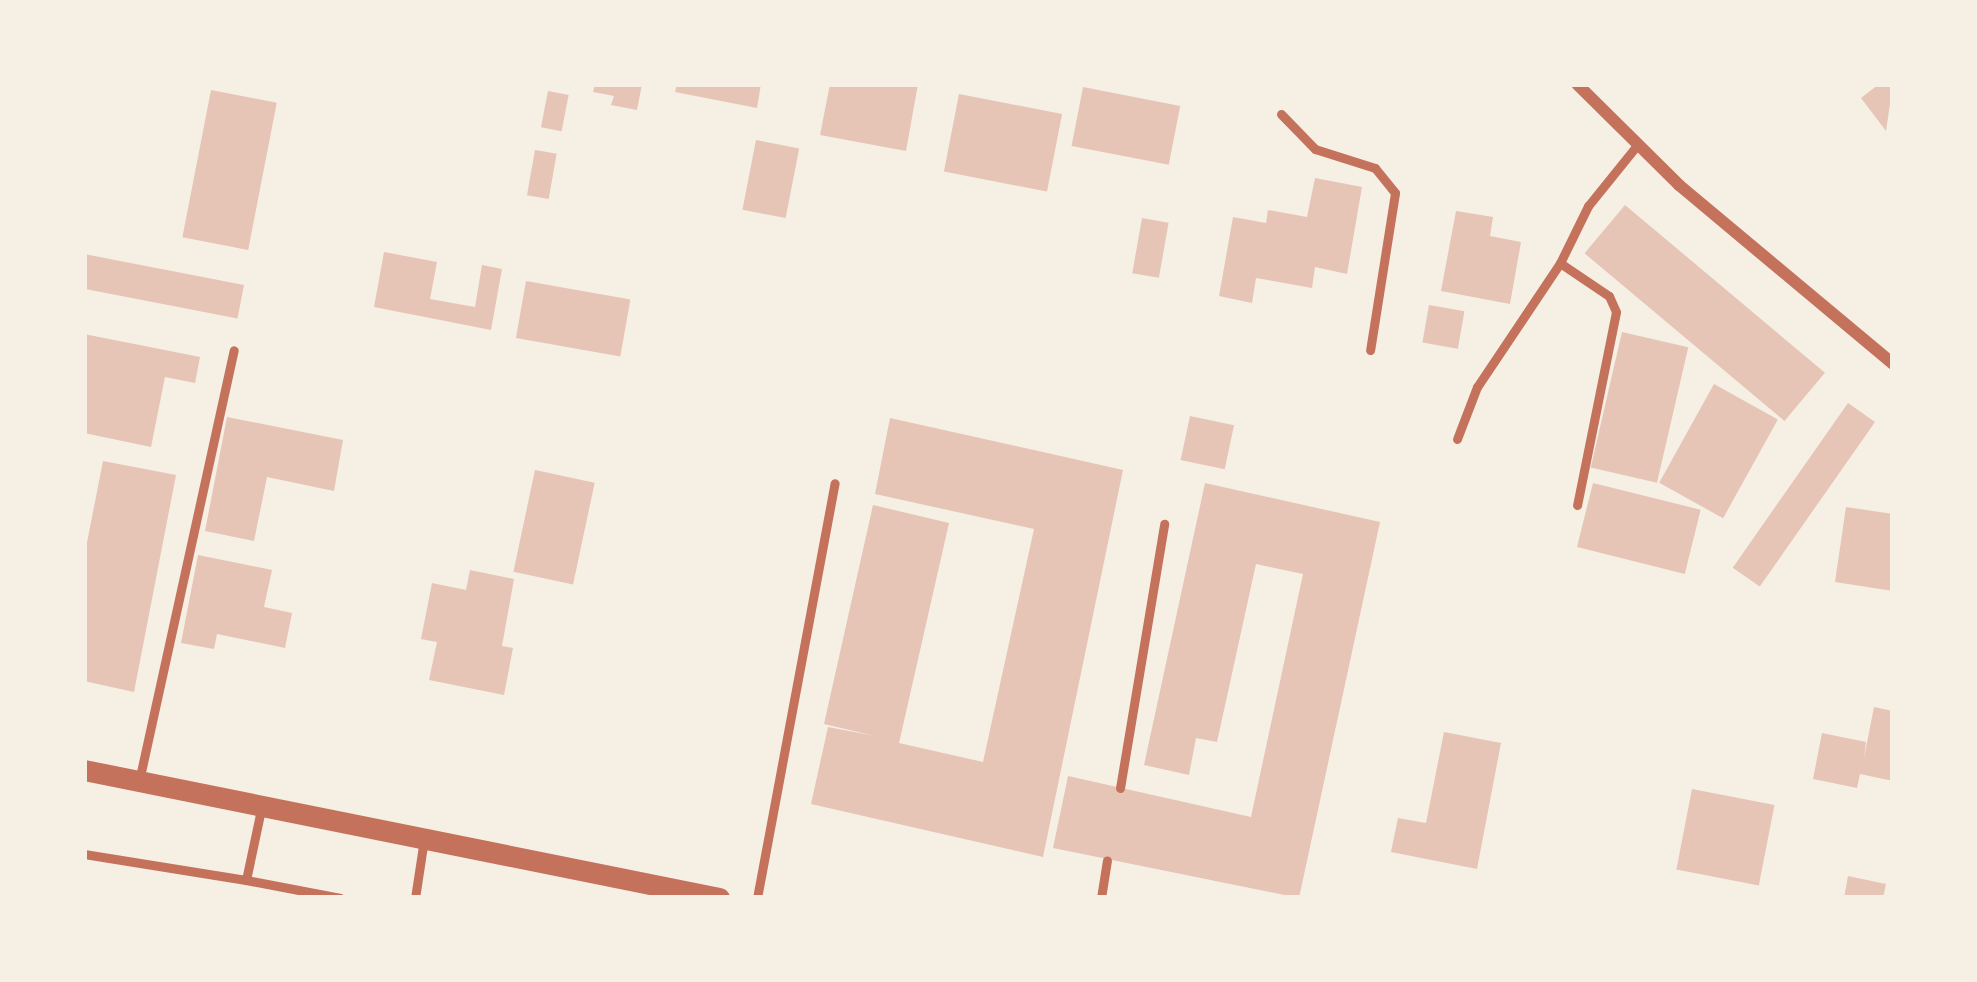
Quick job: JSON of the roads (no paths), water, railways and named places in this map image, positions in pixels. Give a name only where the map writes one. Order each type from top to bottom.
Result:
[{"type":"street","points":[[1577,84],[1637,144],[1893,364]]},
{"type":"street","points":[[84,770],[674,894],[719,898]]},
{"type":"lane","points":[[1281,114],[1315,149],[1375,168],[1395,193],[1370,350]]},
{"type":"lane","points":[[1457,439],[1477,387],[1561,263],[1588,206],[1637,144]]},
{"type":"lane","points":[[1561,263],[1609,296],[1616,312],[1577,505]]},
{"type":"lane","points":[[139,781],[233,350]]},
{"type":"lane","points":[[757,898],[835,483]]},
{"type":"lane","points":[[1120,788],[1164,524]]},
{"type":"lane","points":[[246,880],[262,806]]},
{"type":"lane","points":[[415,898],[424,839]]},
{"type":"lane","points":[[84,854],[340,898]]},
{"type":"lane","points":[[1101,898],[1107,860]]}]
